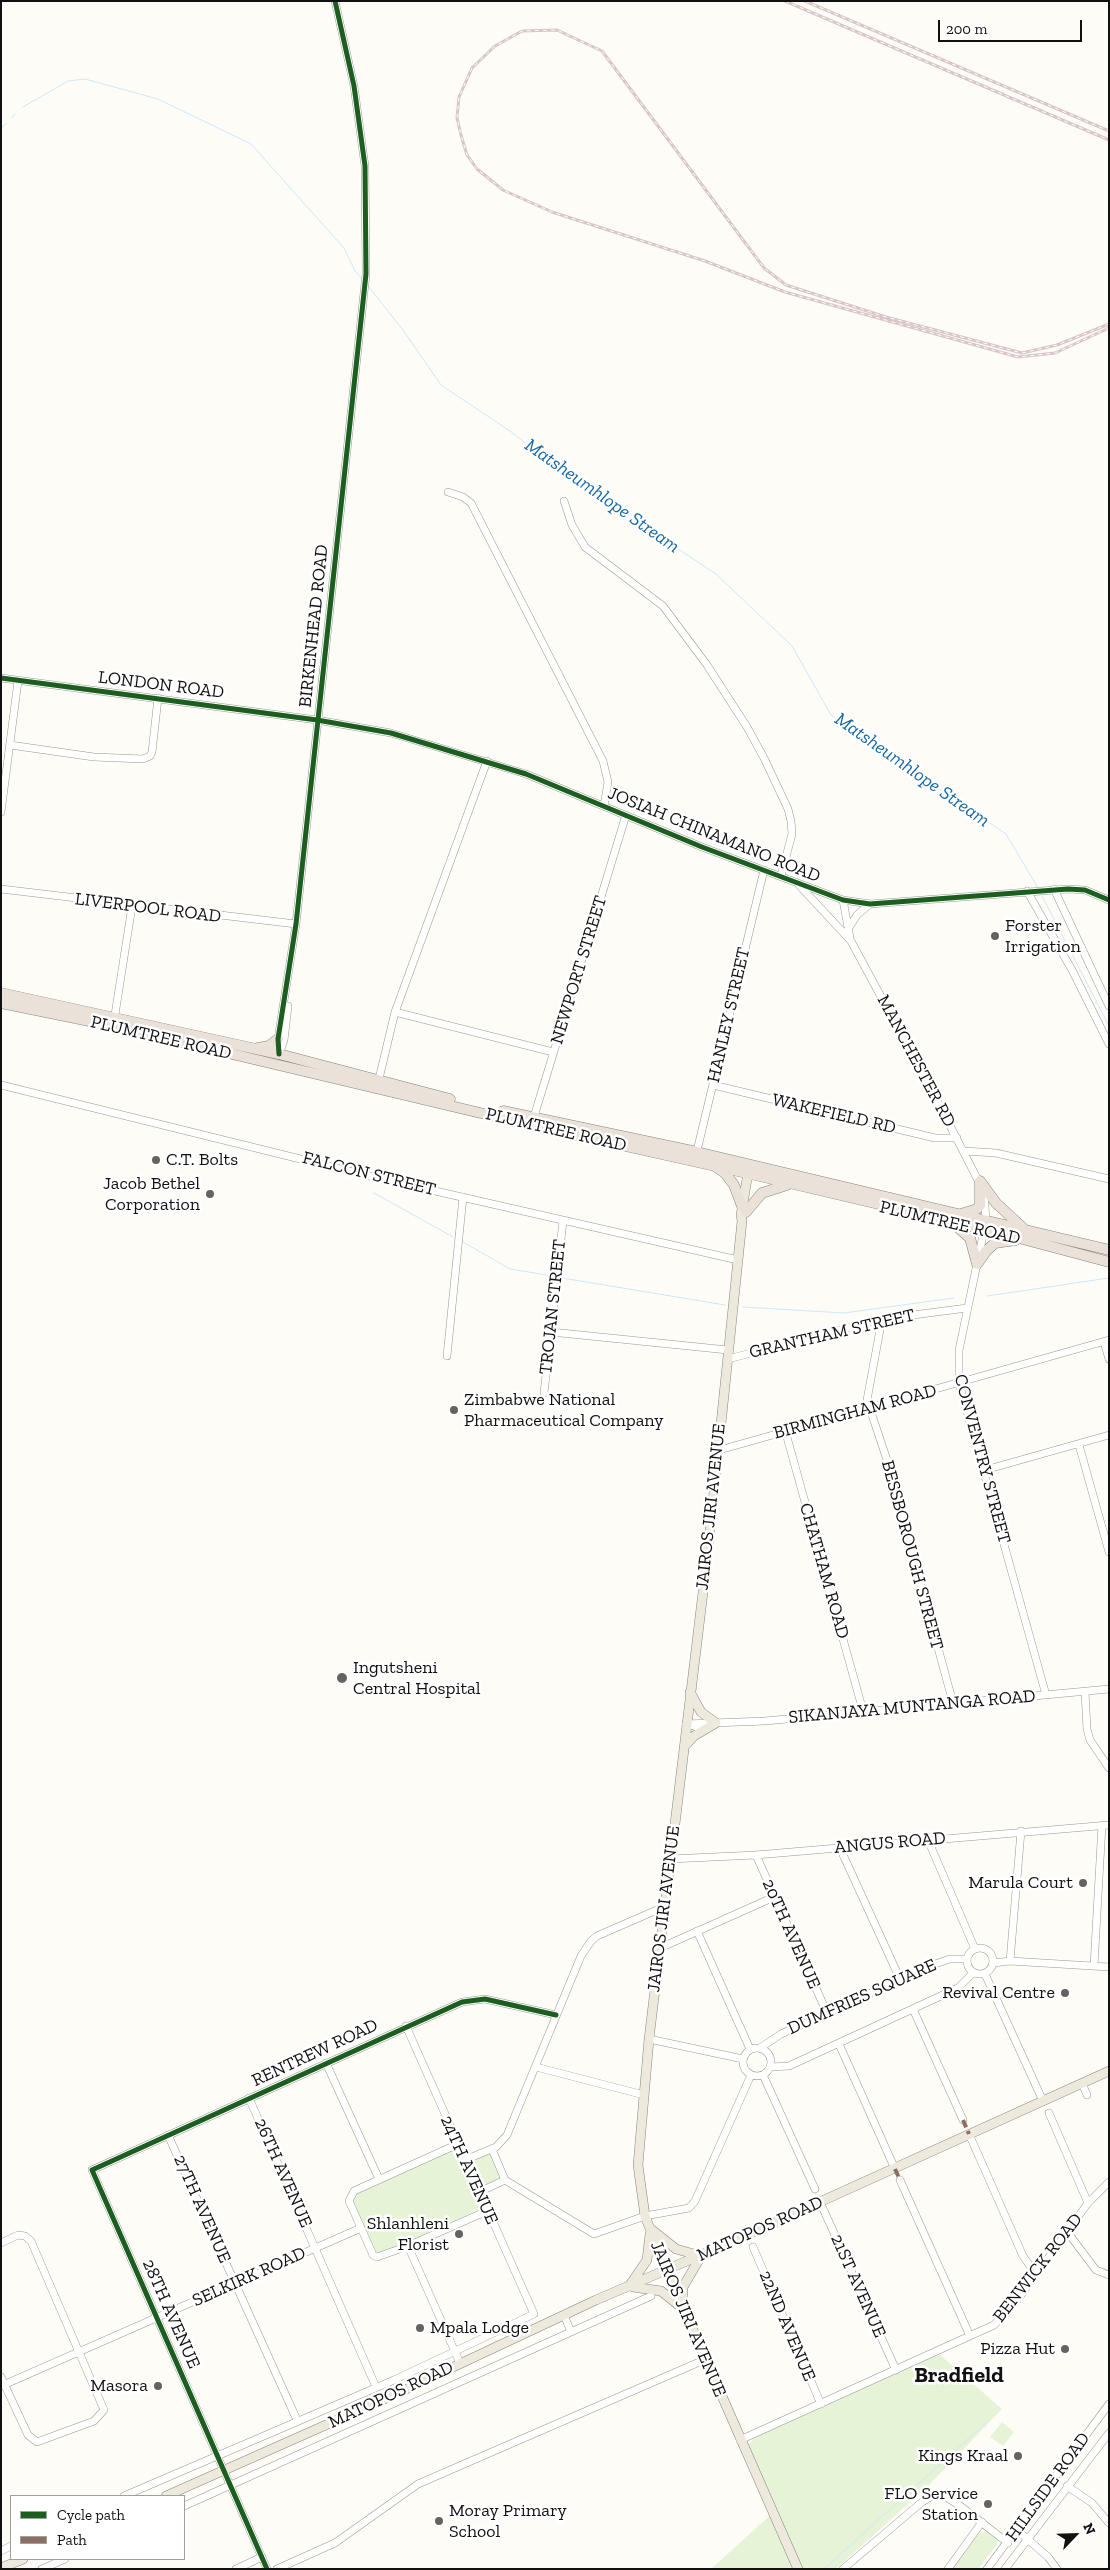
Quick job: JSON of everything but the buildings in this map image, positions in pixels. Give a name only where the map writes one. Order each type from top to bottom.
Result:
[{"type":"highway","name":"PLUMTREE ROAD","points":[[1,994],[262,1062],[378,1084]]},
{"type":"highway","name":"PLUMTREE ROAD","points":[[1,1003],[114,1022],[279,1054],[378,1084],[532,1122],[696,1156],[739,1162],[961,1214],[986,1225]]},
{"type":"highway","points":[[1,1010],[14,1006]]},
{"type":"highway","points":[[255,1049],[270,1046],[281,1039],[292,1058]]},
{"type":"highway","points":[[262,1062],[274,1059],[279,1054],[292,1069]]},
{"type":"highway","name":"PLUMTREE ROAD","points":[[696,1156],[712,1165],[950,1221],[986,1225],[1109,1260]]},
{"type":"highway","points":[[739,1162],[751,1174],[766,1169]]},
{"type":"highway","points":[[712,1165],[725,1173],[734,1185],[743,1213],[762,1193],[777,1186],[792,1184]]},
{"type":"highway","points":[[961,1214],[977,1209],[980,1206],[980,1181]]},
{"type":"highway","points":[[978,1264],[987,1250],[995,1243],[1025,1235],[980,1181]]},
{"type":"highway","points":[[950,1221],[970,1238],[978,1264]]},
{"type":"highway","name":"PLUMTREE ROAD","points":[[1025,1235],[1109,1250]]},
{"type":"main road","name":"JAIROS JIRI AVENUE","points":[[751,1174],[747,1179],[743,1213],[706,1558],[649,2039],[638,2165],[645,2216],[704,2360],[798,2569]]},
{"type":"main road","points":[[683,1750],[694,1736],[716,1723],[701,1712],[689,1691]]},
{"type":"main road","name":"MATOPOS ROAD","points":[[168,2495],[1109,2071]]},
{"type":"main road","points":[[650,2228],[676,2249],[702,2256],[683,2287],[683,2309]]},
{"type":"main road","points":[[629,2287],[647,2260],[650,2228]]},
{"type":"main road","points":[[629,2287],[643,2287],[661,2291],[683,2309]]},
{"type":"main road","points":[[1,2568],[21,2560]]},
{"type":"street","name":"BIRKENHEAD ROAD","points":[[279,1054],[288,1006],[286,997],[296,924],[366,274],[367,192],[362,138],[354,86],[335,1]]},
{"type":"street","points":[[448,492],[463,497],[471,503],[603,761],[608,782],[604,806]]},
{"type":"street","points":[[564,501],[572,525],[585,547],[663,606],[707,665],[747,727],[788,808],[791,821],[792,834],[781,876]]},
{"type":"street","name":"LONDON ROAD","points":[[1,678],[318,720]]},
{"type":"street","points":[[1,812],[18,681]]},
{"type":"street","points":[[10,745],[94,756],[144,759],[150,756],[152,752],[158,698]]},
{"type":"street","name":"JOSIAH CHINAMANO ROAD","points":[[318,720],[391,733],[487,761],[843,900],[870,904],[1054,889],[1085,890],[1109,900]]},
{"type":"street","points":[[378,1084],[395,1012],[487,761]]},
{"type":"street","name":"NEWPORT STREET","points":[[532,1122],[626,815]]},
{"type":"street","name":"HANLEY STREET","points":[[696,1156],[764,870]]},
{"type":"street","points":[[798,884],[851,941]]},
{"type":"street","name":"LIVERPOOL ROAD","points":[[1,889],[296,924]]},
{"type":"street","points":[[1054,889],[1109,1006]]},
{"type":"street","points":[[1029,891],[1072,970],[1109,1044]]},
{"type":"street","points":[[843,900],[851,941]]},
{"type":"street","points":[[848,929],[857,915],[870,904]]},
{"type":"street","points":[[114,1022],[132,906]]},
{"type":"street","name":"MANCHESTER RD","points":[[851,941],[980,1181],[986,1201],[986,1225]]},
{"type":"street","points":[[395,1012],[553,1052]]},
{"type":"street","name":"FALCON STREET","points":[[1,1084],[563,1221],[738,1260]]},
{"type":"street","name":"WAKEFIELD RD","points":[[713,1085],[935,1138],[957,1138]]},
{"type":"street","points":[[964,1151],[996,1153],[1109,1179]]},
{"type":"street","points":[[447,1356],[463,1197]]},
{"type":"street","name":"TROJAN STREET","points":[[544,1393],[563,1221]]},
{"type":"street","name":"CONVENTRY STREET","points":[[986,1225],[958,1357],[959,1383],[985,1470],[1046,1695]]},
{"type":"street","name":"GRANTHAM STREET","points":[[728,1355],[882,1319],[967,1308]]},
{"type":"street","points":[[869,1408],[868,1392],[882,1319]]},
{"type":"street","points":[[551,1332],[728,1355]]},
{"type":"street","points":[[1106,1341],[1109,1359]]},
{"type":"street","name":"BIRMINGHAM ROAD","points":[[716,1451],[1106,1341]]},
{"type":"street","name":"BESSBOROUGH STREET","points":[[869,1408],[887,1460],[952,1703]]},
{"type":"street","name":"CHATHAM ROAD","points":[[785,1430],[863,1711]]},
{"type":"street","points":[[985,1470],[1109,1435]]},
{"type":"street","points":[[1079,1445],[1109,1552]]},
{"type":"street","name":"SIKANJAYA MUNTANGA ROAD","points":[[686,1724],[1109,1690]]},
{"type":"street","points":[[1085,1692],[1087,1729],[1090,1740],[1109,1768]]},
{"type":"street","points":[[1094,1966],[1106,1825]]},
{"type":"street","name":"ANGUS ROAD","points":[[670,1859],[756,1855],[839,1846],[1106,1825]]},
{"type":"street","points":[[1010,1961],[1020,1831]]},
{"type":"street","points":[[928,1840],[975,1949]]},
{"type":"street","points":[[839,1846],[900,1980]]},
{"type":"street","name":"20TH AVENUE","points":[[756,1855],[826,2013]]},
{"type":"street","points":[[660,1948],[774,1898]]},
{"type":"street","points":[[465,2160],[492,2149],[507,2135],[581,1956],[591,1940],[666,1906]]},
{"type":"street","points":[[697,1932],[750,2049]]},
{"type":"street","points":[[983,1948],[990,1952],[993,1963],[990,1970],[984,1974],[973,1973],[968,1967],[967,1959],[975,1949],[983,1948]]},
{"type":"street","name":"DUMFRIES SQUARE","points":[[760,2048],[769,2039],[900,1980],[950,1959],[967,1959]]},
{"type":"street","points":[[993,1963],[1010,1961],[1109,1967]]},
{"type":"street","name":"DUMFRIES SQUARE","points":[[771,2067],[784,2068],[839,2044],[958,1988],[973,1973]]},
{"type":"street","points":[[984,1974],[1043,2101]]},
{"type":"street","name":"RENTREW ROAD","points":[[92,2170],[462,2002],[477,1999],[556,2015]]},
{"type":"street","points":[[913,2008],[963,2120]]},
{"type":"street","name":"24TH AVENUE","points":[[406,2026],[534,2314],[455,2351]]},
{"type":"street","points":[[649,2039],[743,2059]]},
{"type":"street","points":[[839,2044],[894,2169]]},
{"type":"street","points":[[760,2048],[770,2055],[771,2067],[764,2075],[751,2075],[744,2068],[743,2059],[750,2049],[760,2048]]},
{"type":"street","points":[[326,2063],[379,2178]]},
{"type":"street","points":[[536,2066],[644,2095]]},
{"type":"street","points":[[492,2149],[505,2180],[594,2234],[645,2216],[689,2208],[751,2075]]},
{"type":"street","points":[[764,2075],[815,2189]]},
{"type":"street","points":[[1082,2083],[1087,2095]]},
{"type":"street","name":"26TH AVENUE","points":[[249,2098],[376,2387]]},
{"type":"street","points":[[1049,2113],[1088,2204]]},
{"type":"street","points":[[968,2134],[1023,2256],[1036,2273]]},
{"type":"street","name":"27TH AVENUE","points":[[168,2135],[297,2420]]},
{"type":"street","points":[[458,2144],[379,2178],[354,2191],[349,2199],[360,2228],[375,2256],[408,2246],[487,2211]]},
{"type":"street","name":"28TH AVENUE","points":[[92,2170],[268,2569]]},
{"type":"street","points":[[479,2192],[505,2180]]},
{"type":"street","points":[[900,2180],[970,2336]]},
{"type":"street","name":"BENWICK ROAD","points":[[740,2440],[990,2327],[1000,2320],[1016,2302],[1088,2204],[1109,2182]]},
{"type":"street","name":"21ST AVENUE","points":[[820,2202],[896,2370]]},
{"type":"street","name":"SELKIRK ROAD","points":[[3,2385],[360,2228]]},
{"type":"street","points":[[1068,2233],[1096,2270],[1109,2275]]},
{"type":"street","points":[[1,2243],[18,2235],[25,2236],[31,2241],[104,2406],[102,2415],[94,2421],[37,2442],[28,2435],[3,2385],[1,2377]]},
{"type":"street","points":[[408,2246],[460,2363]]},
{"type":"street","name":"22ND AVENUE","points":[[754,2247],[821,2404]]},
{"type":"street","points":[[185,2506],[651,2296]]},
{"type":"street","points":[[564,2315],[571,2332]]},
{"type":"street","points":[[126,2495],[455,2351]]},
{"type":"street","points":[[277,2569],[328,2548],[418,2484],[704,2360]]},
{"type":"street","name":"HILLSIDE ROAD","points":[[987,2569],[1109,2404]]},
{"type":"street","points":[[1005,2569],[1109,2433]]},
{"type":"street","points":[[1067,2486],[1092,2503],[1109,2523]]},
{"type":"street","points":[[843,2569],[931,2495],[941,2494],[982,2522],[1008,2543]]},
{"type":"street","points":[[948,2569],[982,2522]]},
{"type":"street","points":[[1017,2530],[1057,2569]]},
{"type":"street","points":[[236,2569],[262,2557]]},
{"type":"street","points":[[42,2569],[63,2560]]},
{"type":"green space","points":[[455,2148],[458,2149],[482,2208],[383,2253],[375,2252],[352,2201],[353,2195]]},
{"type":"green space","points":[[491,2152],[502,2179],[480,2189],[468,2162]]},
{"type":"green space","points":[[939,2354],[1002,2409],[930,2484],[836,2569],[711,2569],[775,2511],[747,2449],[754,2436]]},
{"type":"green space","points":[[1002,2422],[1014,2432],[1003,2446],[990,2437]]},
{"type":"green space","points":[[986,2531],[997,2538],[998,2543],[978,2569],[951,2569],[976,2535]]},
{"type":"waterway","name":"Matsheumhlope Stream","points":[[23,107],[68,81],[85,79],[158,99],[251,144],[344,248],[355,271],[362,279]]},
{"type":"waterway","points":[[12,118],[15,114]]},
{"type":"waterway","points":[[1,128],[7,123]]},
{"type":"waterway","name":"Matsheumhlope Stream","points":[[368,286],[403,330],[441,385],[510,431],[575,481],[716,574],[792,646],[831,715],[1006,834],[1038,888]]},
{"type":"waterway","name":"Matsheumhlope Stream","points":[[1041,894],[1109,1026]]},
{"type":"waterway","points":[[374,1193],[453,1237]]},
{"type":"waterway","points":[[463,1242],[510,1269],[553,1276]]},
{"type":"waterway","points":[[562,1278],[725,1305]]},
{"type":"waterway","points":[[987,1296],[1109,1278]]},
{"type":"waterway","points":[[743,1307],[844,1313],[954,1298]]},
{"type":"waterway","points":[[824,2569],[989,2420]]},
{"type":"railway","points":[[785,1],[1109,140]]},
{"type":"railway","points":[[805,1],[1109,131]]},
{"type":"railway","points":[[1109,324],[1057,345],[1022,353],[886,317],[786,285],[764,268],[602,51],[557,30],[522,31],[495,46],[472,68],[459,97],[457,118],[461,135],[467,155],[477,169],[503,190],[552,212],[705,261],[785,292],[1018,357],[1055,353],[1109,328]]},
{"type":"marked path","points":[[963,2120],[969,2134]]},
{"type":"marked path","points":[[895,2169],[900,2180]]},
{"type":"cycle path","points":[[279,1054],[278,1039],[296,924],[366,274],[365,166],[354,86],[335,1]]},
{"type":"cycle path","points":[[1,678],[317,720],[391,733],[526,774],[702,847],[843,900],[870,904],[1068,889],[1085,890],[1109,900]]},
{"type":"cycle path","points":[[267,2569],[92,2170],[462,2002],[485,1999],[556,2015]]},
{"type":"place","name":"Forster Irrigation","points":[[995,936]]},
{"type":"place","name":"C.T. Bolts","points":[[156,1160]]},
{"type":"place","name":"Jacob Bethel Corporation","points":[[210,1194]]},
{"type":"place","name":"Zimbabwe National Pharmaceutical Company","points":[[454,1410]]},
{"type":"place","name":"Ingutsheni Central Hospital","points":[[342,1678]]},
{"type":"place","name":"Marula Court","points":[[1083,1883]]},
{"type":"place","name":"Revival Centre","points":[[1065,1993]]},
{"type":"place","name":"Shlanhleni Florist","points":[[459,2234]]},
{"type":"place","name":"Mpala Lodge","points":[[420,2328]]},
{"type":"place","name":"Pizza Hut","points":[[1065,2349]]},
{"type":"place","name":"Masora","points":[[158,2386]]},
{"type":"place","name":"Kings Kraal","points":[[1018,2456]]},
{"type":"place","name":"FLO Service Station","points":[[988,2504]]},
{"type":"place","name":"Moray Primary School","points":[[439,2521]]},
{"type":"district","name":"Bradfield","points":[[959,2376]]}]
